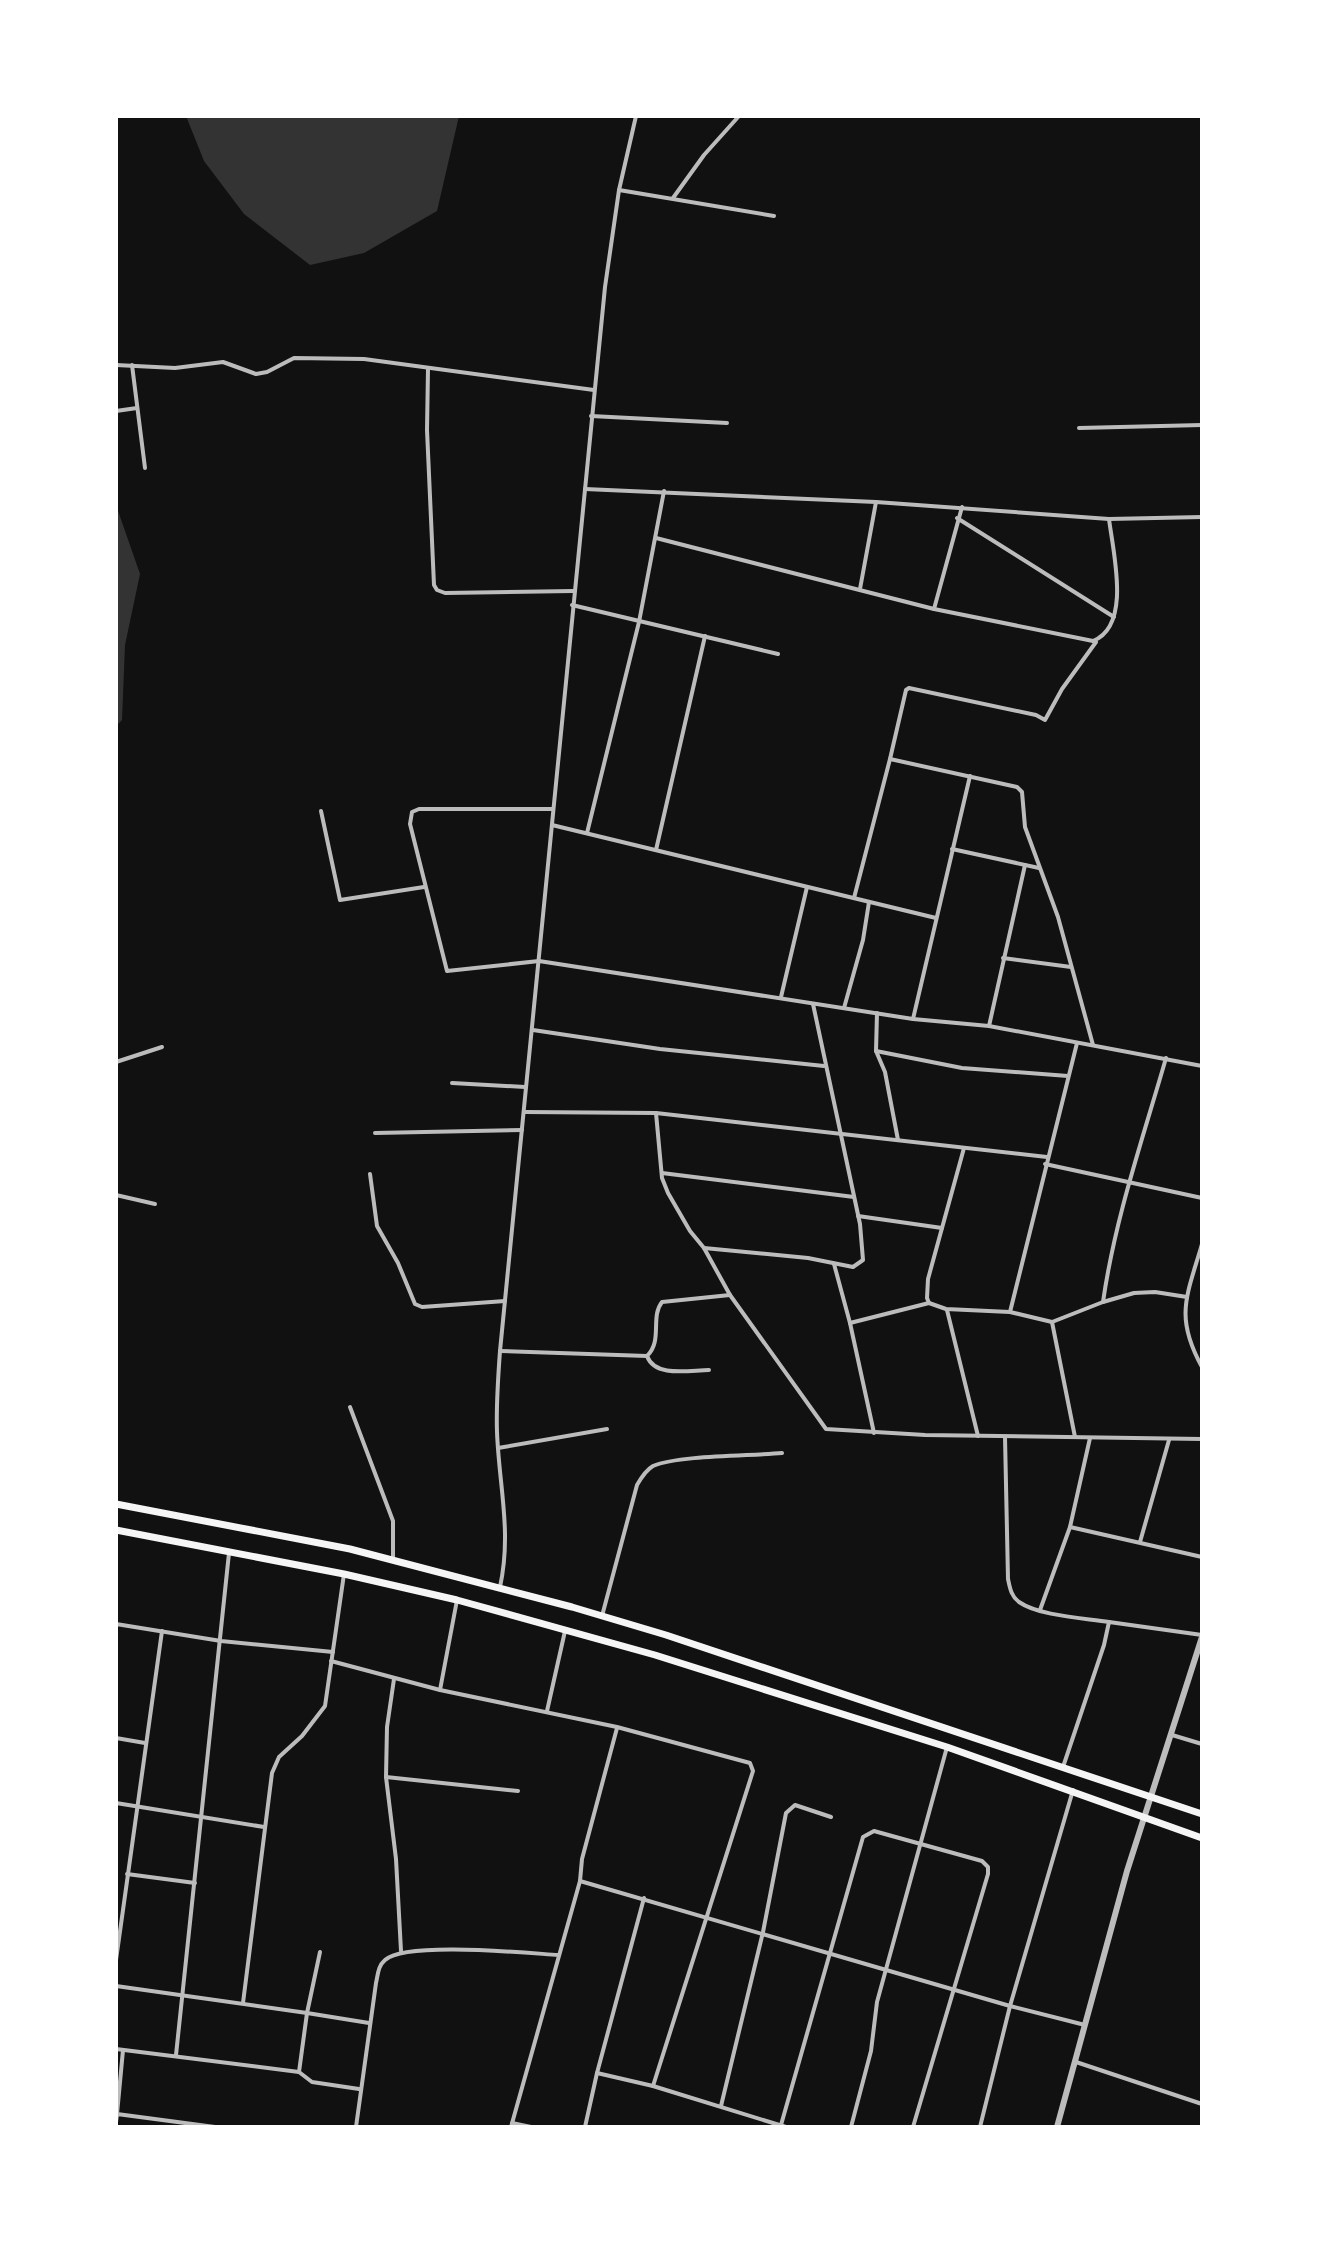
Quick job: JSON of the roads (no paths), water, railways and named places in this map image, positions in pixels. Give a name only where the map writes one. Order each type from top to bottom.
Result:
[{"type":"main road","points":[[116,1504],[350,1549],[602,1616],[1202,1814]]},
{"type":"main road","points":[[116,1530],[344,1574],[457,1600],[565,1630],[747,1683],[947,1747],[1073,1789],[1202,1838]]},
{"type":"street","points":[[500,1587],[507,1525],[498,1448],[500,1351],[591,416],[619,190],[636,116]]},
{"type":"street","points":[[673,199],[704,155],[739,116]]},
{"type":"street","points":[[619,190],[774,216]]},
{"type":"street","points":[[116,365],[175,368],[223,362],[256,374],[267,372],[294,358],[364,359],[594,390]]},
{"type":"street","points":[[132,365],[145,468]]},
{"type":"street","points":[[428,369],[428,473],[434,585],[437,590],[445,593],[573,591]]},
{"type":"street","points":[[116,411],[137,408]]},
{"type":"street","points":[[591,416],[727,423]]},
{"type":"street","points":[[1079,428],[1202,425]]},
{"type":"street","points":[[585,489],[876,502],[1109,519],[1202,517]]},
{"type":"street","points":[[587,833],[639,622],[664,491]]},
{"type":"street","points":[[860,589],[876,502]]},
{"type":"street","points":[[934,609],[962,507]]},
{"type":"street","points":[[957,518],[1115,618]]},
{"type":"street","points":[[854,898],[907,688],[1036,715],[1045,720],[1062,689],[1115,618],[1117,600],[1109,519]]},
{"type":"street","points":[[656,538],[934,609],[1086,641],[1097,640]]},
{"type":"street","points":[[572,605],[778,654]]},
{"type":"street","points":[[656,850],[705,636]]},
{"type":"street","points":[[890,759],[1020,789],[1025,827],[1058,917],[1093,1045]]},
{"type":"street","points":[[913,1019],[970,776]]},
{"type":"street","points":[[553,809],[419,809],[412,812],[410,824],[447,971],[539,961],[913,1019],[989,1026],[1202,1066]]},
{"type":"street","points":[[321,811],[340,900],[424,887]]},
{"type":"street","points":[[552,825],[936,918]]},
{"type":"street","points":[[952,849],[1041,868]]},
{"type":"street","points":[[989,1026],[1025,865]]},
{"type":"street","points":[[780,998],[807,887]]},
{"type":"street","points":[[844,1008],[863,940],[869,902]]},
{"type":"street","points":[[1003,958],[1071,967]]},
{"type":"street","points":[[704,1248],[808,1258],[853,1267],[863,1260],[858,1216],[813,1004]]},
{"type":"street","points":[[877,1013],[876,1051],[885,1072],[898,1140]]},
{"type":"street","points":[[533,1030],[660,1049],[824,1066]]},
{"type":"street","points":[[1010,1312],[1077,1043]]},
{"type":"street","points":[[116,1062],[162,1047]]},
{"type":"street","points":[[876,1051],[962,1068],[1068,1076]]},
{"type":"street","points":[[1103,1302],[1108,1267],[1129,1183],[1166,1058]]},
{"type":"street","points":[[452,1083],[525,1087]]},
{"type":"street","points":[[524,1112],[656,1113],[1047,1157]]},
{"type":"street","points":[[656,1113],[662,1173],[668,1193],[730,1295],[823,1427],[832,1431],[874,1433],[1202,1439]]},
{"type":"street","points":[[375,1133],[522,1130]]},
{"type":"street","points":[[929,1303],[928,1279],[964,1148]]},
{"type":"street","points":[[1045,1164],[1202,1198]]},
{"type":"street","points":[[662,1173],[854,1197]]},
{"type":"street","points":[[370,1174],[377,1226],[398,1263],[415,1304],[422,1307],[505,1301]]},
{"type":"street","points":[[116,1195],[155,1204]]},
{"type":"street","points":[[858,1216],[942,1228]]},
{"type":"street","points":[[1202,1244],[1184,1312],[1192,1349],[1202,1367]]},
{"type":"street","points":[[834,1263],[874,1433]]},
{"type":"street","points":[[850,1323],[929,1303],[946,1309],[1010,1312],[1052,1322],[1134,1293],[1155,1292],[1187,1297]]},
{"type":"street","points":[[647,1356],[654,1347],[657,1308],[662,1302],[730,1295]]},
{"type":"street","points":[[946,1309],[978,1436]]},
{"type":"street","points":[[1052,1322],[1075,1437]]},
{"type":"street","points":[[500,1351],[647,1356]]},
{"type":"street","points":[[647,1356],[650,1364],[660,1370],[709,1370]]},
{"type":"street","points":[[350,1407],[393,1521],[393,1560]]},
{"type":"street","points":[[498,1448],[607,1429]]},
{"type":"street","points":[[1005,1436],[1008,1579],[1011,1593],[1017,1601],[1040,1610],[1202,1636],[1144,1817],[1057,2127]]},
{"type":"street","points":[[1040,1610],[1070,1527],[1090,1438]]},
{"type":"street","points":[[1140,1542],[1169,1440]]},
{"type":"street","points":[[602,1616],[637,1485],[646,1472],[652,1467],[677,1461],[782,1453]]},
{"type":"street","points":[[1070,1527],[1202,1557]]},
{"type":"street","points":[[176,2055],[221,1641],[220,1621],[230,1552]]},
{"type":"street","points":[[243,2003],[275,1764],[325,1706],[344,1574]]},
{"type":"street","points":[[440,1690],[457,1600]]},
{"type":"street","points":[[1063,1767],[1109,1622]]},
{"type":"street","points":[[116,1624],[221,1641],[333,1652]]},
{"type":"street","points":[[547,1711],[565,1630]]},
{"type":"street","points":[[116,1960],[162,1631]]},
{"type":"street","points":[[331,1661],[440,1690],[617,1727],[741,1761],[752,1767],[653,2086]]},
{"type":"street","points":[[1194,1666],[1202,1669]]},
{"type":"street","points":[[394,1679],[387,1727],[386,1777],[396,1859],[401,1952]]},
{"type":"street","points":[[531,2127],[512,2125],[580,1881],[582,1859],[617,1727]]},
{"type":"street","points":[[1172,1735],[1202,1744]]},
{"type":"street","points":[[116,1738],[145,1743]]},
{"type":"street","points":[[851,2127],[871,2051],[885,1969],[947,1747]]},
{"type":"street","points":[[386,1777],[518,1791]]},
{"type":"street","points":[[980,2127],[1010,2006],[1073,1789]]},
{"type":"street","points":[[116,1803],[265,1827]]},
{"type":"street","points":[[721,2106],[763,1932],[786,1813],[795,1805],[831,1817]]},
{"type":"street","points":[[597,2073],[653,2086],[783,2126],[863,1837],[874,1831],[982,1861],[988,1867],[913,2127]]},
{"type":"street","points":[[127,1874],[195,1883]]},
{"type":"street","points":[[580,1881],[1010,2006],[1087,2025]]},
{"type":"street","points":[[585,2127],[644,1898]]},
{"type":"street","points":[[356,2127],[378,1969],[383,1961],[401,1952],[476,1950],[558,1955]]},
{"type":"street","points":[[299,2072],[320,1952]]},
{"type":"street","points":[[116,1986],[370,2023]]},
{"type":"street","points":[[116,2049],[299,2072],[312,2082],[360,2089]]},
{"type":"street","points":[[116,2122],[123,2050]]},
{"type":"street","points":[[1076,2062],[1202,2104]]},
{"type":"street","points":[[117,2114],[215,2127]]}]
